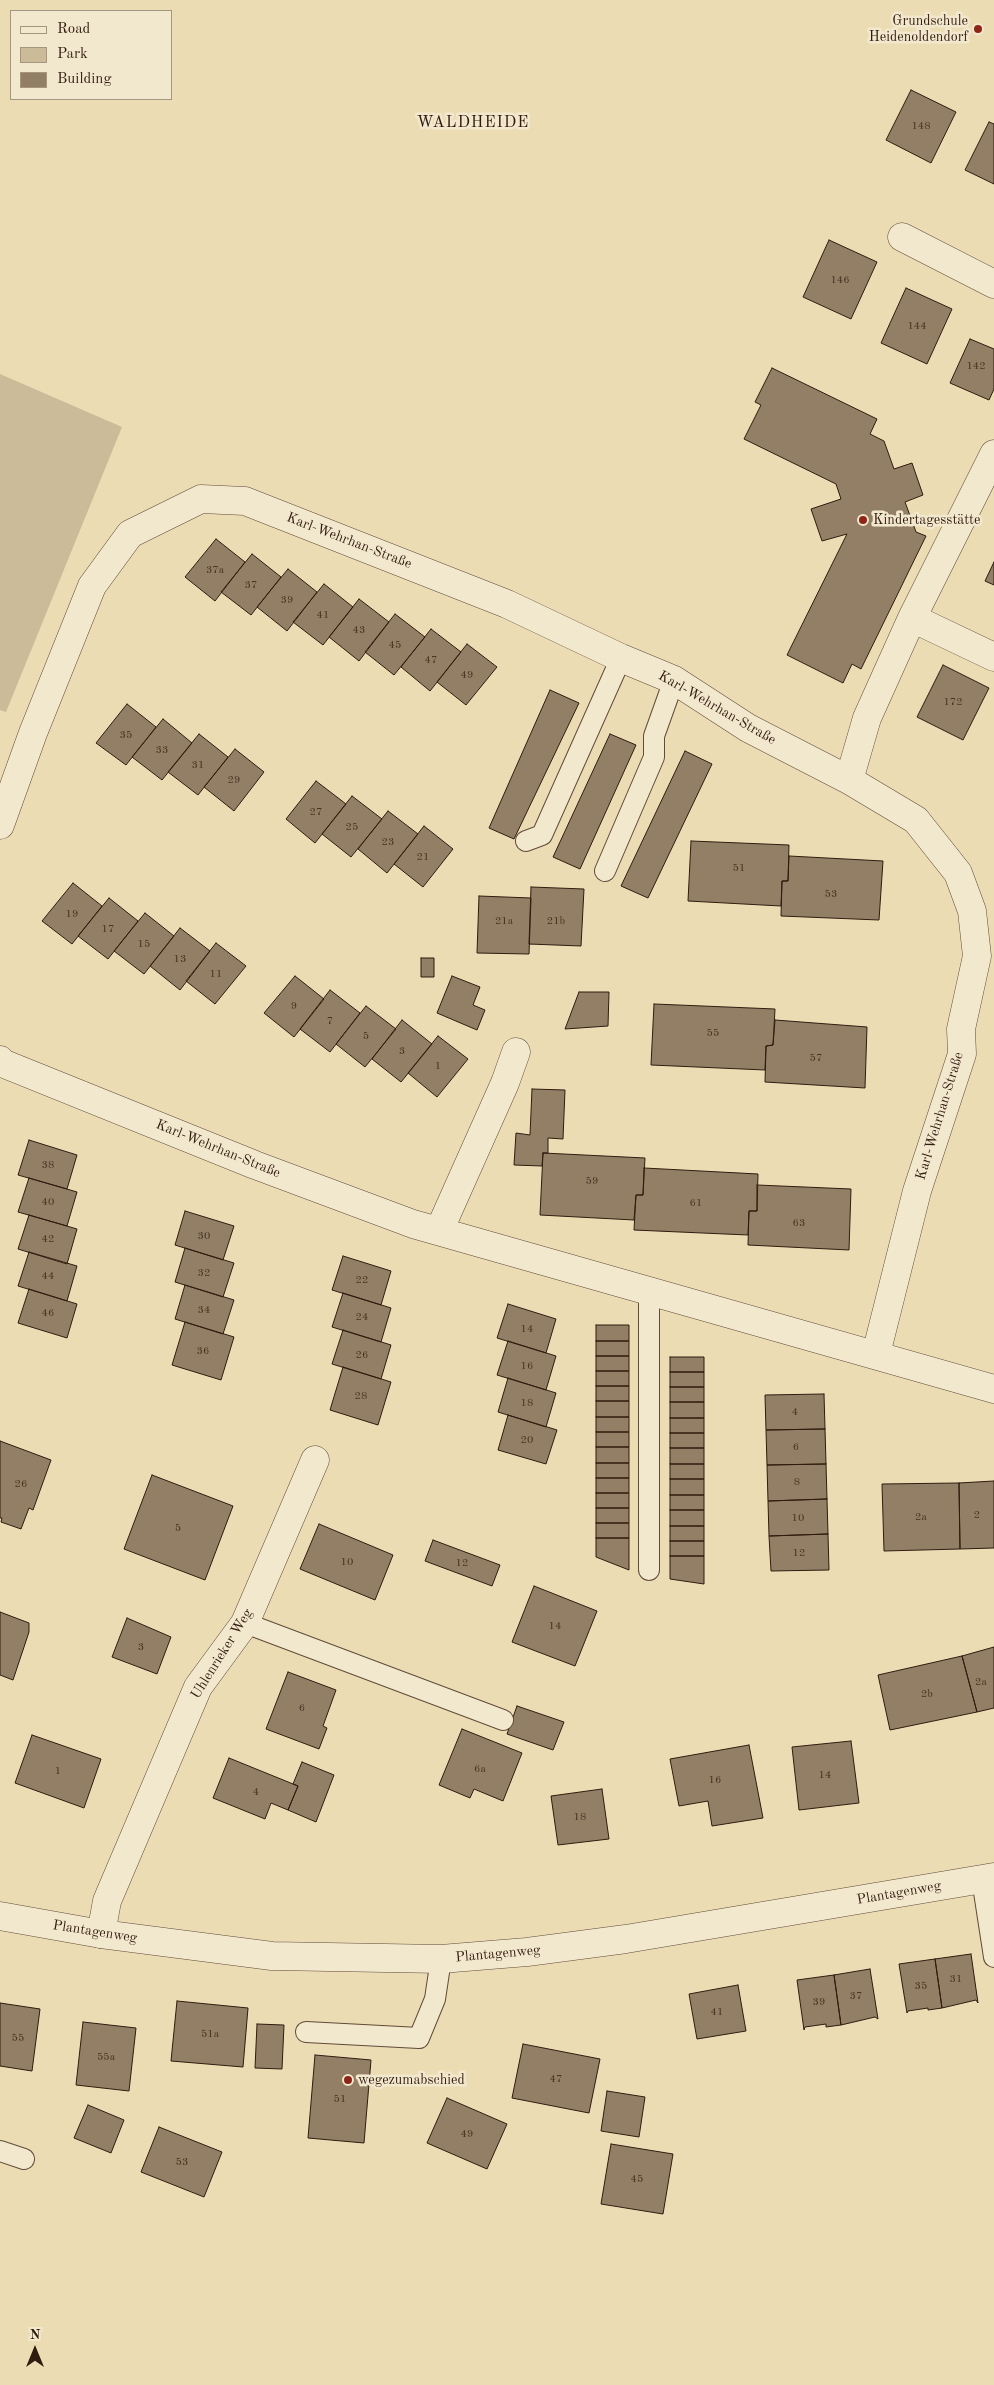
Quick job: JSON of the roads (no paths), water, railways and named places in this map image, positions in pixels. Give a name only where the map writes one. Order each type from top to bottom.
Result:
[{"type":"street","points":[[902,237],[994,284]]},
{"type":"street","points":[[849,780],[867,718],[912,618],[991,469]]},
{"type":"street","name":"Karl-Wehrhan-Straße","points":[[0,825],[33,732],[92,586],[130,534],[202,499],[245,500],[508,604],[621,658],[674,680],[748,728],[849,780],[916,820],[958,873],[985,956],[961,1029],[962,1054],[917,1191],[876,1354]]},
{"type":"street","points":[[912,618],[994,657]]},
{"type":"street","points":[[439,1231],[505,1083],[516,1052]]},
{"type":"street","name":"Karl-Wehrhan-Straße","points":[[0,1060],[2,1063],[255,1165],[413,1224],[590,1272],[649,1291],[994,1389]]},
{"type":"street","name":"Uhlenrieker Weg","points":[[101,1934],[107,1900],[198,1687],[245,1623],[315,1460]]},
{"type":"street","name":"Plantagenweg","points":[[0,1916],[101,1934],[272,1956],[441,1959],[527,1952],[626,1939],[988,1878]]},
{"type":"lane","points":[[526,841],[542,835],[621,658]]},
{"type":"lane","points":[[605,871],[654,757],[654,736],[674,680]]},
{"type":"lane","points":[[649,1291],[649,1570]]},
{"type":"lane","points":[[245,1623],[503,1720]]},
{"type":"lane","points":[[988,1878],[994,1957]]},
{"type":"lane","points":[[306,2032],[419,2038],[436,1999],[441,1959]]},
{"type":"lane","points":[[0,2151],[24,2159]]},
{"type":"place","name":"Grundschule Heidenoldendorf","points":[[978,29]]},
{"type":"place","name":"Kindertagesstätte","points":[[863,520]]},
{"type":"place","name":"wegezumabschied","points":[[348,2080]]},
{"type":"district","name":"WALDHEIDE","points":[[473,123]]}]
